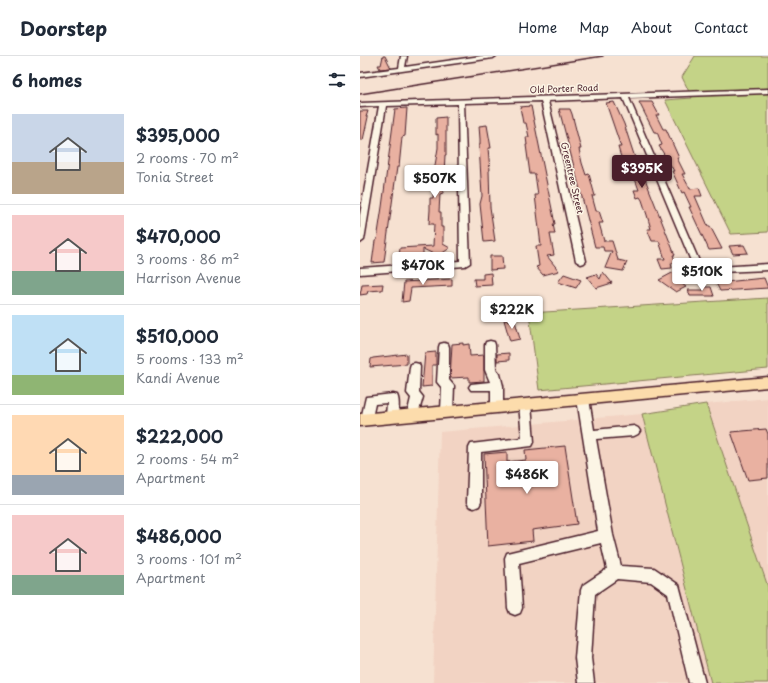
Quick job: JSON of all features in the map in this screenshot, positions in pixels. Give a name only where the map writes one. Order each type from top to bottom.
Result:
[{"type":"main road","points":[[364,419],[768,382]]},
{"type":"street","points":[[402,69],[404,56]]},
{"type":"street","points":[[360,75],[462,58],[493,56]]},
{"type":"street","name":"Old Porter Road","points":[[360,105],[768,91]]},
{"type":"street","points":[[625,96],[699,271],[768,267]]},
{"type":"street","name":"Greentree Street","points":[[544,99],[581,261]]},
{"type":"street","points":[[360,271],[465,263],[461,101]]},
{"type":"street","points":[[360,240],[383,104]]},
{"type":"street","points":[[490,345],[491,370],[494,374],[497,386],[497,407]]},
{"type":"street","points":[[444,347],[443,382],[448,386],[447,412]]},
{"type":"street","points":[[413,415],[417,396],[413,393],[415,368]]},
{"type":"street","points":[[475,387],[497,386]]},
{"type":"street","points":[[583,399],[606,535],[615,572]]},
{"type":"street","points":[[474,502],[475,448],[528,442],[525,404]]},
{"type":"street","points":[[589,435],[634,431]]},
{"type":"street","points":[[515,608],[512,558],[606,535]]},
{"type":"street","points":[[586,683],[583,658],[588,590],[615,572],[654,575],[674,590],[697,683]]},
{"type":"shaded area","points":[[768,398],[768,587],[706,404]]},
{"type":"shaded area","points":[[642,414],[711,683],[433,683],[440,432]]},
{"type":"green space","points":[[695,56],[768,56],[768,232],[731,234],[665,100],[692,98],[682,77]]},
{"type":"green space","points":[[768,298],[768,369],[539,390],[529,313]]},
{"type":"green space","points":[[706,404],[768,587],[768,683],[711,683],[642,414]]},
{"type":"building","points":[[383,56],[385,56],[391,68],[380,69],[378,65],[381,65]]},
{"type":"building","points":[[614,102],[624,124],[636,161],[638,161],[675,255],[673,255],[676,263],[671,263],[672,268],[662,269],[658,259],[665,259],[659,241],[652,241],[647,229],[651,229],[642,200],[640,197],[637,198],[634,190],[639,190],[634,176],[629,177],[620,154],[618,147],[621,147],[606,103]]},
{"type":"building","points":[[639,102],[652,102],[659,115],[656,115],[663,129],[666,129],[679,158],[677,158],[685,174],[682,174],[690,189],[699,188],[702,196],[695,196],[708,226],[710,226],[722,249],[709,250],[689,207],[691,207],[684,192],[682,193],[672,171],[674,171],[659,146],[662,145],[657,132],[654,132]]},
{"type":"building","points":[[531,106],[555,224],[553,224],[555,234],[550,234],[554,255],[547,256],[559,271],[543,275],[536,267],[539,266],[536,246],[541,246],[535,195],[538,195],[535,174],[530,174],[526,145],[526,137],[529,137],[526,123],[523,123],[520,107]]},
{"type":"building","points":[[407,108],[405,136],[402,137],[399,167],[397,167],[384,262],[372,263],[382,207],[395,109]]},
{"type":"building","points":[[559,109],[570,109],[572,114],[581,149],[579,149],[582,163],[586,175],[589,174],[595,196],[592,196],[596,211],[599,211],[603,223],[599,223],[604,241],[612,241],[618,260],[627,262],[623,271],[605,268],[612,251],[604,251],[603,247],[595,247]]},
{"type":"building","points":[[360,111],[368,111],[363,140],[360,140]]},
{"type":"building","points":[[446,117],[446,155],[443,193],[440,194],[439,212],[441,212],[441,227],[443,227],[443,244],[450,248],[438,256],[423,249],[423,255],[399,257],[400,248],[433,246],[434,224],[429,224],[430,198],[433,198],[434,171],[438,148],[436,118]]},
{"type":"building","points":[[487,125],[491,148],[488,148],[490,170],[490,207],[495,241],[484,242],[480,204],[482,196],[479,126]]},
{"type":"building","points":[[744,245],[748,253],[733,254],[729,246]]},
{"type":"building","points":[[490,256],[502,256],[503,269],[490,270]]},
{"type":"building","points":[[603,272],[612,283],[596,288],[587,277],[596,274],[600,279]]},
{"type":"building","points":[[674,272],[677,280],[686,287],[676,292],[659,280]]},
{"type":"building","points":[[491,273],[492,285],[475,286],[474,279],[483,279],[483,274]]},
{"type":"building","points":[[564,274],[581,280],[576,288],[558,282]]},
{"type":"building","points":[[764,278],[768,288],[720,291],[716,283]]},
{"type":"building","points":[[452,279],[452,286],[411,288],[409,301],[402,302],[404,282]]},
{"type":"building","points":[[383,284],[382,290],[368,291],[367,294],[360,295],[362,285]]},
{"type":"building","points":[[703,287],[711,287],[714,296],[690,296],[688,290],[704,290]]},
{"type":"building","points":[[504,320],[515,321],[520,339],[510,341]]},
{"type":"building","points":[[463,343],[463,345],[469,344],[470,356],[484,355],[484,381],[469,382],[469,377],[450,378],[452,344]]},
{"type":"building","points":[[436,352],[436,365],[432,365],[432,386],[422,387],[425,353]]},
{"type":"building","points":[[509,353],[509,360],[497,361],[497,354]]},
{"type":"building","points":[[407,354],[407,364],[370,367],[371,359],[373,358]]},
{"type":"building","points":[[766,429],[768,434],[768,478],[748,480],[731,432]]},
{"type":"building","points":[[565,446],[577,524],[532,530],[533,541],[488,546],[484,454],[507,452],[507,462],[526,460],[525,450]]},
{"type":"railway","points":[[360,94],[603,56]]}]
